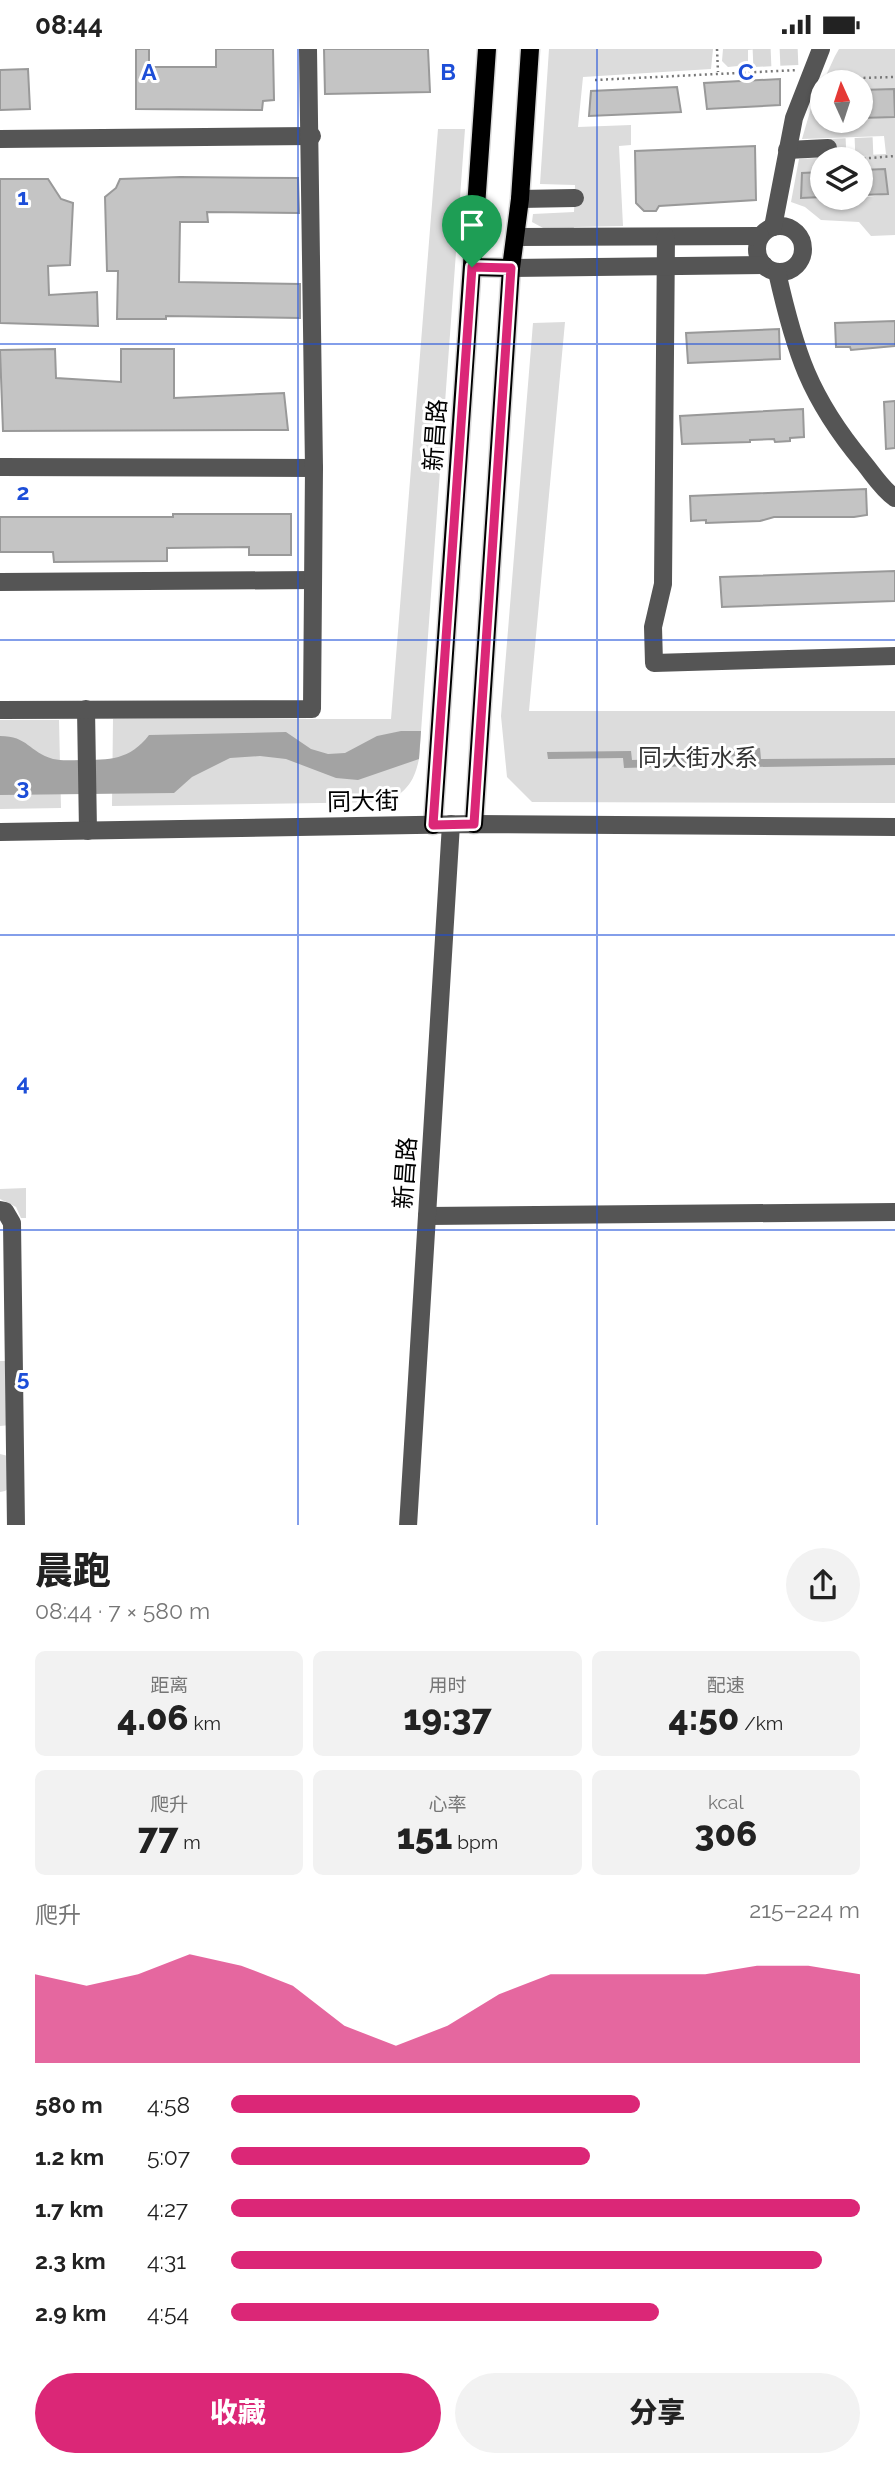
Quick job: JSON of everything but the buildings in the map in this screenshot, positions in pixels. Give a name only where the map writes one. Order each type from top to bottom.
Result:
[{"type":"main road","name":"新昌路","points":[[433,825],[486,49]]},
{"type":"main road","points":[[474,824],[511,268],[520,199],[530,49]]},
{"type":"main road","points":[[472,267],[511,268]]},
{"type":"street","points":[[0,710],[312,709],[312,136],[308,49]]},
{"type":"street","points":[[811,62],[767,232],[757,251],[770,269],[808,383],[838,432],[895,498]]},
{"type":"street","points":[[0,139],[312,136]]},
{"type":"street","points":[[787,150],[810,149]]},
{"type":"street","points":[[520,199],[575,198]]},
{"type":"street","points":[[511,268],[791,269],[803,251],[794,231],[666,237],[516,237]]},
{"type":"street","points":[[666,237],[663,584],[653,627],[654,663],[895,656]]},
{"type":"street","points":[[0,467],[314,468]]},
{"type":"street","points":[[0,582],[313,580]]},
{"type":"street","points":[[86,709],[88,831]]},
{"type":"street","name":"同大街","points":[[0,832],[451,824],[895,827]]},
{"type":"street","name":"新昌路","points":[[408,1525],[451,824]]},
{"type":"street","points":[[0,1210],[5,1212],[12,1223],[16,1525]]},
{"type":"street","points":[[427,1216],[895,1212]]},
{"type":"path","points":[[717,49],[718,72]]},
{"type":"path","points":[[595,80],[718,72],[811,62],[895,77]]},
{"type":"path","points":[[873,158],[895,156]]},
{"type":"green space","points":[[549,49],[713,49],[711,69],[583,77],[578,127],[631,125],[631,145],[619,146],[623,226],[545,229],[532,222],[533,214],[574,212],[575,185],[540,184]]},
{"type":"green space","points":[[723,49],[758,49],[748,50],[748,65],[728,67],[722,61]]},
{"type":"green space","points":[[839,49],[895,49],[895,94],[893,89],[873,90],[873,70],[829,70]]},
{"type":"green space","points":[[810,111],[810,133],[873,133],[873,118],[895,117],[895,235],[871,236],[859,222],[821,220],[805,207],[791,202],[799,159],[810,158],[810,173],[803,173],[802,198],[810,198],[810,210],[873,210],[873,196],[888,194],[884,169],[873,169],[873,155],[886,154],[884,136],[802,139]]},
{"type":"green space","points":[[438,129],[465,129],[419,759],[415,774],[405,790],[387,802],[112,806],[113,719],[391,719]]},
{"type":"green space","name":"同大街水系","points":[[565,322],[529,711],[895,711],[895,803],[532,802],[507,777],[501,716],[533,323]]},
{"type":"green space","points":[[0,720],[59,720],[61,808],[0,809]]},
{"type":"green space","points":[[26,1188],[26,1218],[21,1218],[16,1207],[0,1199],[0,1189]]},
{"type":"green space","points":[[0,1361],[11,1361],[11,1425],[0,1426]]},
{"type":"green space","points":[[0,1454],[8,1456],[9,1488],[0,1492]]},
{"type":"shaded area","points":[[401,731],[421,731],[419,759],[358,780],[336,778],[286,759],[260,756],[230,758],[192,777],[174,793],[0,795],[0,736],[23,741],[53,759],[101,760],[127,754],[149,735],[286,732],[311,749],[328,754],[345,753],[377,736]]},
{"type":"shaded area","points":[[760,748],[761,759],[895,758],[895,765],[755,767],[754,756],[695,757],[695,766],[624,768],[623,758],[548,759],[547,752],[631,751],[632,760],[690,758],[690,750]]},
{"type":"tunnel","points":[[753,58],[801,56]]},
{"type":"tunnel","points":[[853,147],[878,146]]},
{"type":"route","points":[[472,267],[511,268],[474,824],[433,825],[439,732],[472,267]]}]
